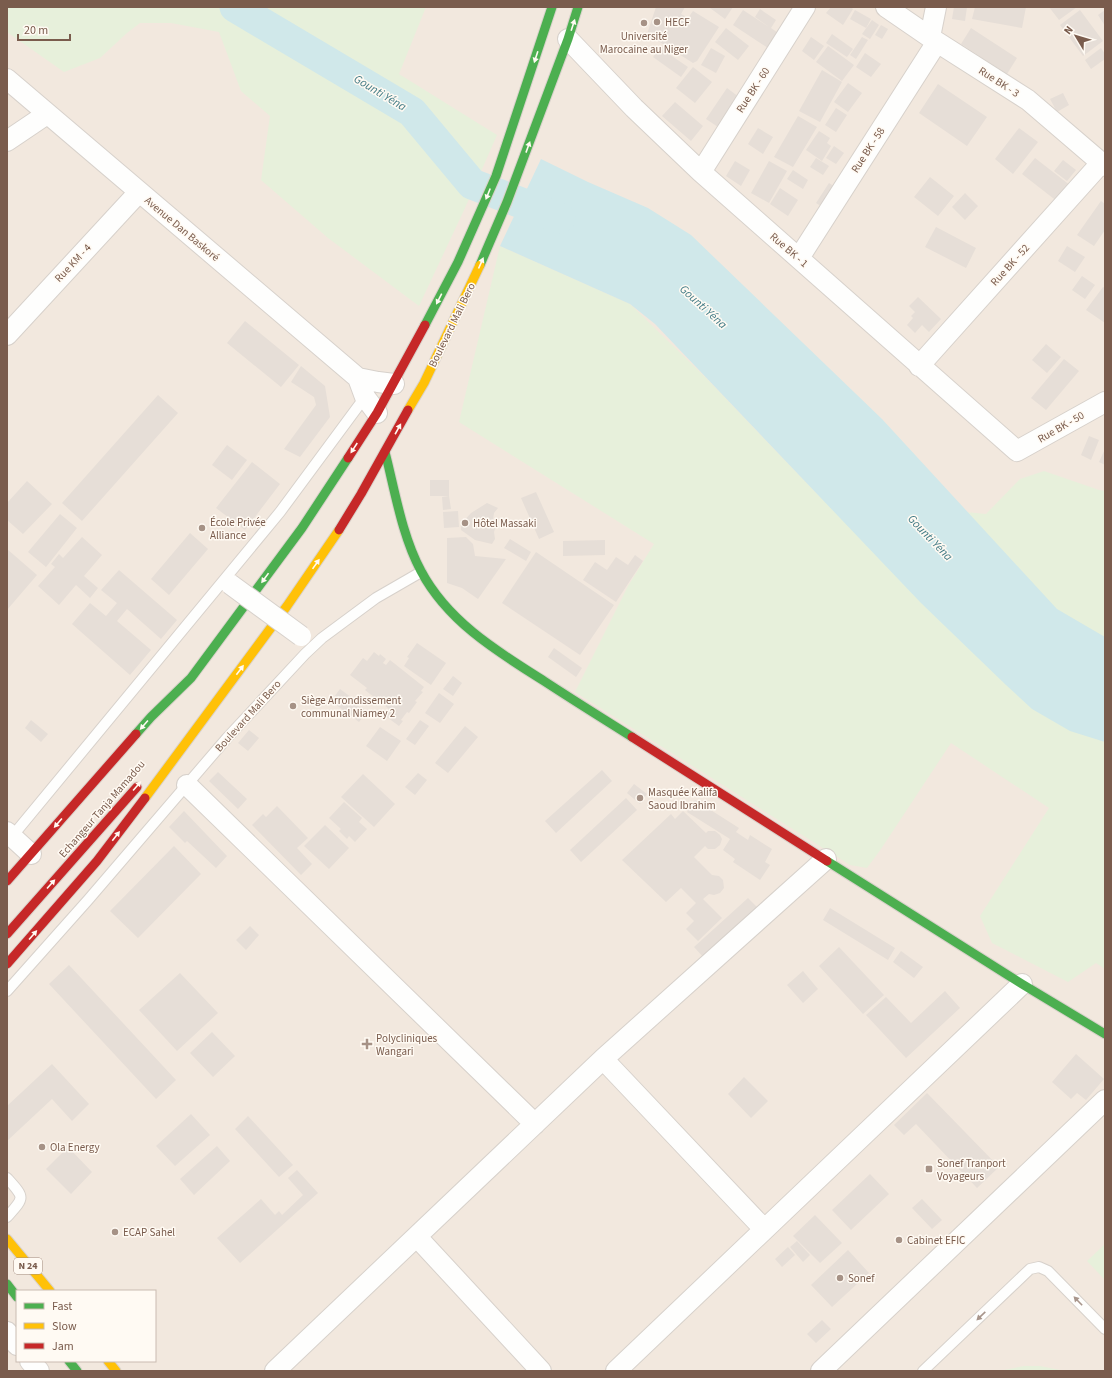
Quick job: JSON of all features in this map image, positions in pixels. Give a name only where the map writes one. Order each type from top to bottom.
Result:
[{"type":"main road","name":"Boulevard Mali Bero","points":[[7,881],[150,717],[191,678],[302,528],[377,413],[394,384],[458,262],[496,176],[552,7]]},
{"type":"main road","name":"Boulevard Mali Bero","points":[[7,964],[97,861],[165,772],[287,606],[329,546],[424,383],[441,349],[501,218],[568,39],[578,7]]},
{"type":"main road","points":[[384,452],[408,543],[421,572],[439,598],[458,620],[493,649],[1022,984],[1105,1034]]},
{"type":"main road","name":"Echangeur Tanja Mamadou","points":[[138,746],[191,678]]},
{"type":"main road","points":[[164,757],[216,701]]},
{"type":"main road","name":"Echangeur Tanja Mamadou","points":[[7,934],[143,780]]},
{"type":"main road","name":"N 24","points":[[7,1239],[49,1290]]},
{"type":"main road","name":"N 24","points":[[7,1284],[16,1296]]},
{"type":"main road","points":[[70,1362],[77,1371]]},
{"type":"main road","points":[[109,1362],[116,1371]]},
{"type":"street","name":"Rue BK - 60","points":[[701,172],[805,7]]},
{"type":"street","name":"Rue BK - 3","points":[[886,7],[934,40],[1028,100],[1103,165]]},
{"type":"street","name":"Rue BK - 58","points":[[799,258],[934,40],[936,7]]},
{"type":"street","name":"Rue BK - 1","points":[[568,39],[634,108],[701,172],[1017,452]]},
{"type":"street","name":"Avenue Dan Baskoré","points":[[7,80],[358,378],[394,384]]},
{"type":"street","points":[[7,141],[47,114]]},
{"type":"street","name":"Rue BK - 52","points":[[919,366],[1103,165]]},
{"type":"street","name":"Rue KM - 4","points":[[7,335],[139,192]]},
{"type":"street","name":"Avenue Dan Baskoré","points":[[358,378],[365,397],[377,413]]},
{"type":"street","name":"Rue BK - 50","points":[[1017,452],[1105,402]]},
{"type":"street","points":[[230,584],[301,636]]},
{"type":"street","points":[[187,785],[535,1124]]},
{"type":"street","points":[[9,837],[31,854]]},
{"type":"street","points":[[275,1371],[604,1059],[826,859]]},
{"type":"street","points":[[616,1371],[1022,984]]},
{"type":"street","points":[[604,1059],[764,1229]]},
{"type":"street","points":[[821,1371],[1105,1100]]},
{"type":"street","points":[[417,1237],[541,1371]]},
{"type":"street","points":[[31,1362],[40,1371]]},
{"type":"lane","points":[[9,837],[280,512],[365,397]]},
{"type":"lane","name":"Boulevard Mali Bero","points":[[7,991],[227,738],[312,646],[376,598],[421,572]]},
{"type":"lane","points":[[97,861],[111,873]]},
{"type":"lane","points":[[7,1178],[20,1193],[21,1197],[18,1205],[7,1217]]},
{"type":"lane","points":[[923,1371],[1030,1269],[1040,1267],[1048,1271],[1105,1330]]},
{"type":"shaded area","points":[[7,7],[1105,7],[1105,1371],[7,1371]]},
{"type":"green space","points":[[7,7],[426,7],[399,74],[497,135],[419,306],[328,238],[261,180],[270,116],[241,91],[219,32],[171,23],[140,23],[100,58],[64,72],[7,32]]},
{"type":"green space","points":[[500,246],[630,304],[707,379],[821,498],[986,514],[1020,479],[1044,471],[1105,491],[1105,969],[1096,963],[1068,982],[992,943],[980,916],[1049,808],[951,743],[867,868],[850,865],[575,692],[628,586],[654,544],[459,422]]},
{"type":"green space","points":[[1105,1244],[1105,1280],[1087,1261]]},
{"type":"green space","points":[[1024,1366],[1040,1366],[1065,1371],[999,1371]]},
{"type":"water","points":[[541,159],[588,182],[648,208],[691,235],[882,419],[1057,609],[1105,637],[1105,742],[1070,731],[1032,709],[1006,685],[921,603],[655,324],[630,304],[500,246]]},
{"type":"building","points":[[656,7],[685,7],[681,14],[688,18],[693,11],[719,27],[697,61],[693,63],[647,34]]},
{"type":"building","points":[[733,7],[725,19],[710,8]]},
{"type":"building","points":[[831,7],[851,7],[853,9],[843,25],[826,13]]},
{"type":"building","points":[[954,7],[967,7],[965,21],[952,19]]},
{"type":"building","points":[[975,7],[1026,7],[1022,28],[972,19]]},
{"type":"building","points":[[1049,7],[1077,7],[1059,20]]},
{"type":"building","points":[[760,9],[776,20],[771,28],[781,35],[771,50],[733,25],[743,10],[769,27],[755,17]]},
{"type":"building","points":[[855,10],[871,19],[866,28],[850,19]]},
{"type":"building","points":[[1080,10],[1103,41],[1083,56],[1060,25]]},
{"type":"building","points":[[1105,10],[1105,26],[1098,15]]},
{"type":"building","points":[[872,20],[879,25],[870,39],[862,34]]},
{"type":"building","points":[[881,25],[888,29],[882,39],[875,35]]},
{"type":"building","points":[[726,28],[749,46],[738,60],[715,42]]},
{"type":"building","points":[[971,28],[1017,58],[1007,74],[961,44]]},
{"type":"building","points":[[832,34],[853,49],[847,57],[826,43]]},
{"type":"building","points":[[811,37],[824,46],[814,60],[802,51]]},
{"type":"building","points":[[862,37],[868,40],[856,59],[850,55]]},
{"type":"building","points":[[828,46],[854,65],[842,81],[816,62]]},
{"type":"building","points":[[660,48],[688,67],[681,77],[653,57]]},
{"type":"building","points":[[711,48],[725,56],[716,73],[701,65]]},
{"type":"building","points":[[1101,48],[1105,54],[1105,59],[1091,69],[1085,60]]},
{"type":"building","points":[[865,53],[881,64],[871,77],[856,67]]},
{"type":"building","points":[[693,67],[712,82],[695,103],[676,88]]},
{"type":"building","points":[[822,70],[842,82],[820,122],[799,111]]},
{"type":"building","points":[[848,83],[862,93],[848,112],[834,102]]},
{"type":"building","points":[[938,84],[987,117],[967,146],[919,113]]},
{"type":"building","points":[[727,88],[739,97],[718,127],[706,119]]},
{"type":"building","points":[[1063,93],[1069,105],[1057,112],[1050,99]]},
{"type":"building","points":[[675,102],[703,126],[691,141],[662,116]]},
{"type":"building","points":[[836,108],[847,115],[836,132],[825,125]]},
{"type":"building","points":[[798,116],[817,127],[793,167],[774,157]]},
{"type":"building","points":[[758,128],[773,137],[763,154],[748,144]]},
{"type":"building","points":[[1019,128],[1038,142],[1013,174],[995,159]]},
{"type":"building","points":[[819,131],[830,138],[827,143],[831,146],[822,161],[806,150]]},
{"type":"building","points":[[834,146],[844,153],[836,164],[826,158]]},
{"type":"building","points":[[816,158],[829,166],[823,175],[810,167]]},
{"type":"building","points":[[1035,158],[1071,186],[1058,202],[1022,174]]},
{"type":"building","points":[[1063,160],[1076,170],[1067,181],[1054,171]]},
{"type":"building","points":[[735,161],[750,170],[741,186],[726,176]]},
{"type":"building","points":[[769,161],[787,171],[769,203],[751,193]]},
{"type":"building","points":[[793,170],[808,180],[803,189],[787,179]]},
{"type":"building","points":[[930,177],[954,196],[938,216],[914,197]]},
{"type":"building","points":[[829,183],[837,188],[824,208],[816,203]]},
{"type":"building","points":[[780,188],[798,200],[788,216],[770,204]]},
{"type":"building","points":[[965,193],[978,206],[965,220],[952,207]]},
{"type":"building","points":[[1101,201],[1105,204],[1105,230],[1094,246],[1077,235]]},
{"type":"building","points":[[936,227],[976,248],[966,268],[925,247]]},
{"type":"building","points":[[1067,246],[1085,257],[1075,272],[1058,261]]},
{"type":"building","points":[[1082,276],[1095,285],[1085,299],[1072,290]]},
{"type":"building","points":[[1103,287],[1105,288],[1105,323],[1086,310]]},
{"type":"building","points":[[918,297],[941,319],[929,332],[922,325],[915,333],[907,325],[913,318],[911,316],[915,312],[909,306]]},
{"type":"building","points":[[245,321],[299,365],[281,387],[227,343]]},
{"type":"building","points":[[1046,344],[1061,357],[1047,373],[1032,360]]},
{"type":"building","points":[[1064,359],[1079,371],[1046,410],[1031,398]]},
{"type":"building","points":[[301,366],[325,386],[330,417],[300,457],[284,449],[316,405],[314,397],[291,382]]},
{"type":"building","points":[[158,395],[178,413],[82,521],[62,503]]},
{"type":"building","points":[[1089,436],[1099,440],[1091,460],[1081,455]]},
{"type":"building","points":[[227,445],[247,460],[232,480],[212,465]]},
{"type":"building","points":[[1105,449],[1105,465],[1099,462]]},
{"type":"building","points":[[252,462],[280,484],[245,530],[216,508]]},
{"type":"building","points":[[430,480],[449,480],[449,496],[430,496]]},
{"type":"building","points":[[27,481],[52,504],[23,534],[7,520],[7,503]]},
{"type":"building","points":[[536,492],[554,532],[539,539],[521,498]]},
{"type":"building","points":[[449,496],[451,509],[443,510],[442,497]]},
{"type":"building","points":[[487,503],[498,508],[494,513],[493,520],[497,523],[494,532],[495,539],[492,544],[475,540],[461,530],[461,524],[471,513]]},
{"type":"building","points":[[458,511],[459,527],[444,528],[443,512]]},
{"type":"building","points":[[60,514],[77,528],[46,567],[28,552]]},
{"type":"building","points":[[190,533],[208,549],[169,595],[151,579]]},
{"type":"building","points":[[82,537],[102,555],[84,576],[98,588],[90,598],[76,585],[59,605],[38,586],[55,567],[51,564],[59,554],[63,558]]},
{"type":"building","points":[[466,537],[473,544],[475,556],[506,559],[478,599],[462,588],[447,583],[447,538]]},
{"type":"building","points":[[510,539],[531,552],[526,561],[504,548]]},
{"type":"building","points":[[605,540],[605,555],[563,556],[563,541]]},
{"type":"building","points":[[7,549],[37,575],[7,610]]},
{"type":"building","points":[[536,552],[614,605],[580,655],[502,603]]},
{"type":"building","points":[[635,555],[643,561],[616,602],[583,580],[595,562],[607,570],[616,557],[628,565]]},
{"type":"building","points":[[119,570],[177,620],[161,639],[127,609],[117,621],[151,650],[130,675],[72,624],[90,603],[106,616],[117,603],[101,590]]},
{"type":"building","points":[[417,643],[446,663],[431,685],[404,666],[409,658],[407,657]]},
{"type":"building","points":[[554,648],[582,668],[576,677],[548,657]]},
{"type":"building","points":[[374,652],[379,656],[380,654],[386,659],[383,663],[386,665],[390,660],[424,687],[421,691],[423,692],[415,701],[417,702],[409,713],[407,712],[401,720],[403,721],[399,726],[384,715],[389,709],[365,690],[367,688],[350,675],[363,658],[367,661]]},
{"type":"building","points":[[453,676],[462,683],[453,696],[443,689]]},
{"type":"building","points":[[340,689],[356,701],[354,703],[367,712],[359,722],[331,701]]},
{"type":"building","points":[[439,693],[454,704],[440,723],[425,713]]},
{"type":"building","points":[[31,720],[48,734],[41,742],[25,728]]},
{"type":"building","points":[[420,720],[429,726],[415,745],[406,739]]},
{"type":"building","points":[[465,726],[478,737],[448,773],[435,763]]},
{"type":"building","points":[[380,727],[401,741],[387,761],[366,746]]},
{"type":"building","points":[[249,730],[259,738],[248,751],[238,743]]},
{"type":"building","points":[[602,770],[612,781],[556,833],[545,821]]},
{"type":"building","points":[[218,772],[247,799],[238,809],[209,781]]},
{"type":"building","points":[[418,773],[427,780],[415,795],[405,787]]},
{"type":"building","points":[[363,774],[395,804],[374,827],[341,797]]},
{"type":"building","points":[[634,784],[647,794],[640,804],[627,793]]},
{"type":"building","points":[[626,798],[637,810],[581,862],[570,850]]},
{"type":"building","points":[[695,800],[739,828],[736,832],[748,840],[750,835],[772,849],[765,862],[770,865],[760,880],[733,862],[735,859],[723,850],[730,839],[687,812]]},
{"type":"building","points":[[344,802],[362,818],[359,822],[367,829],[355,842],[349,836],[347,839],[339,831],[341,829],[329,818]]},
{"type":"building","points":[[277,806],[308,838],[297,848],[312,864],[301,875],[252,825],[263,814],[266,817]]},
{"type":"building","points":[[184,811],[227,856],[216,868],[187,841],[185,843],[169,827]]},
{"type":"building","points":[[683,811],[706,833],[708,831],[715,831],[722,839],[720,845],[715,849],[708,849],[705,846],[694,857],[712,875],[719,876],[723,880],[724,888],[720,893],[714,895],[709,894],[703,899],[722,918],[698,941],[686,929],[694,921],[686,913],[696,903],[681,888],[666,902],[622,860],[671,814],[675,819]]},
{"type":"building","points":[[325,825],[349,848],[329,869],[304,846]]},
{"type":"building","points":[[174,846],[201,874],[138,938],[110,911]]},
{"type":"building","points":[[748,898],[758,908],[704,958],[694,947]]},
{"type":"building","points":[[830,908],[895,948],[888,960],[823,920]]},
{"type":"building","points":[[250,926],[259,935],[246,950],[236,940]]},
{"type":"building","points":[[839,947],[884,995],[863,1014],[819,966]]},
{"type":"building","points":[[901,951],[923,967],[914,978],[893,962]]},
{"type":"building","points":[[69,965],[176,1080],[156,1099],[49,984]]},
{"type":"building","points":[[803,971],[818,989],[803,1003],[787,985]]},
{"type":"building","points":[[180,973],[218,1013],[177,1051],[139,1010]]},
{"type":"building","points":[[945,991],[960,1008],[906,1058],[866,1015],[886,997],[911,1023]]},
{"type":"building","points":[[212,1032],[235,1056],[213,1077],[190,1053]]},
{"type":"building","points":[[1076,1054],[1104,1079],[1086,1100],[1077,1093],[1071,1099],[1052,1082]]},
{"type":"building","points":[[52,1064],[89,1104],[72,1121],[52,1099],[7,1141],[7,1106]]},
{"type":"building","points":[[744,1077],[768,1101],[751,1118],[728,1094]]},
{"type":"building","points":[[927,1093],[999,1167],[977,1188],[916,1124],[904,1135],[894,1125]]},
{"type":"building","points":[[191,1114],[210,1135],[175,1166],[156,1146]]},
{"type":"building","points":[[248,1116],[293,1165],[279,1177],[235,1129]]},
{"type":"building","points":[[217,1146],[230,1161],[194,1195],[180,1179]]},
{"type":"building","points":[[68,1147],[92,1172],[71,1194],[46,1169]]},
{"type":"building","points":[[297,1170],[318,1193],[240,1263],[217,1238],[261,1199],[275,1215],[279,1211],[282,1215],[303,1195],[288,1178]]},
{"type":"building","points":[[870,1174],[889,1194],[851,1230],[832,1210]]},
{"type":"building","points":[[922,1199],[942,1220],[932,1229],[912,1208]]},
{"type":"building","points":[[815,1215],[842,1243],[820,1263],[793,1236]]},
{"type":"building","points":[[797,1241],[810,1255],[803,1262],[790,1247]]},
{"type":"building","points":[[788,1247],[795,1255],[782,1267],[775,1259]]},
{"type":"building","points":[[848,1250],[869,1273],[832,1307],[811,1285]]},
{"type":"building","points":[[822,1320],[831,1329],[816,1343],[807,1334]]},
{"type":"waterway","name":"Gounti Yéna","points":[[235,7],[412,112],[472,184],[560,218]]},
{"type":"traffic: fast","points":[[425,325],[458,262],[496,176],[552,7]]},
{"type":"traffic: fast","points":[[480,265],[507,202],[568,39],[578,7]]},
{"type":"traffic: fast","points":[[385,452],[404,528],[414,557],[432,589],[445,606],[475,634],[509,659],[632,737]]},
{"type":"traffic: fast","points":[[136,734],[151,717],[191,678],[302,528],[348,458]]},
{"type":"traffic: fast","points":[[827,861],[1022,984],[1105,1034]]},
{"type":"traffic: fast","points":[[7,1284],[16,1296]]},
{"type":"traffic: fast","points":[[70,1362],[77,1371]]},
{"type":"traffic: slow","points":[[408,410],[424,383],[480,265]]},
{"type":"traffic: slow","points":[[145,798],[287,606],[339,530]]},
{"type":"traffic: slow","points":[[7,1239],[49,1290]]},
{"type":"traffic: slow","points":[[109,1362],[116,1371]]},
{"type":"traffic: jam","points":[[348,458],[377,413],[425,325]]},
{"type":"traffic: jam","points":[[339,530],[408,410]]},
{"type":"traffic: jam","points":[[7,881],[136,734]]},
{"type":"traffic: jam","points":[[632,737],[827,861]]},
{"type":"traffic: jam","points":[[7,934],[137,787]]},
{"type":"traffic: jam","points":[[7,964],[97,861],[145,798]]},
{"type":"place","name":"HECF","points":[[657,22]]},
{"type":"place","name":"Université Marocaine au Niger","points":[[644,23]]},
{"type":"place","name":"Hôtel Massaki","points":[[465,523]]},
{"type":"place","name":"École Privée Alliance","points":[[202,528]]},
{"type":"place","name":"Siège Arrondissement communal Niamey 2","points":[[293,706]]},
{"type":"place","name":"Masquée Kalifa Saoud Ibrahim","points":[[640,798]]},
{"type":"place","name":"Polycliniques Wangari","points":[[367,1044]]},
{"type":"place","name":"Ola Energy","points":[[42,1147]]},
{"type":"place","name":"Sonef Tranport Voyageurs","points":[[929,1169]]},
{"type":"place","name":"ECAP Sahel","points":[[115,1232]]},
{"type":"place","name":"Cabinet EFIC","points":[[899,1240]]},
{"type":"place","name":"Sonef","points":[[840,1278]]}]
